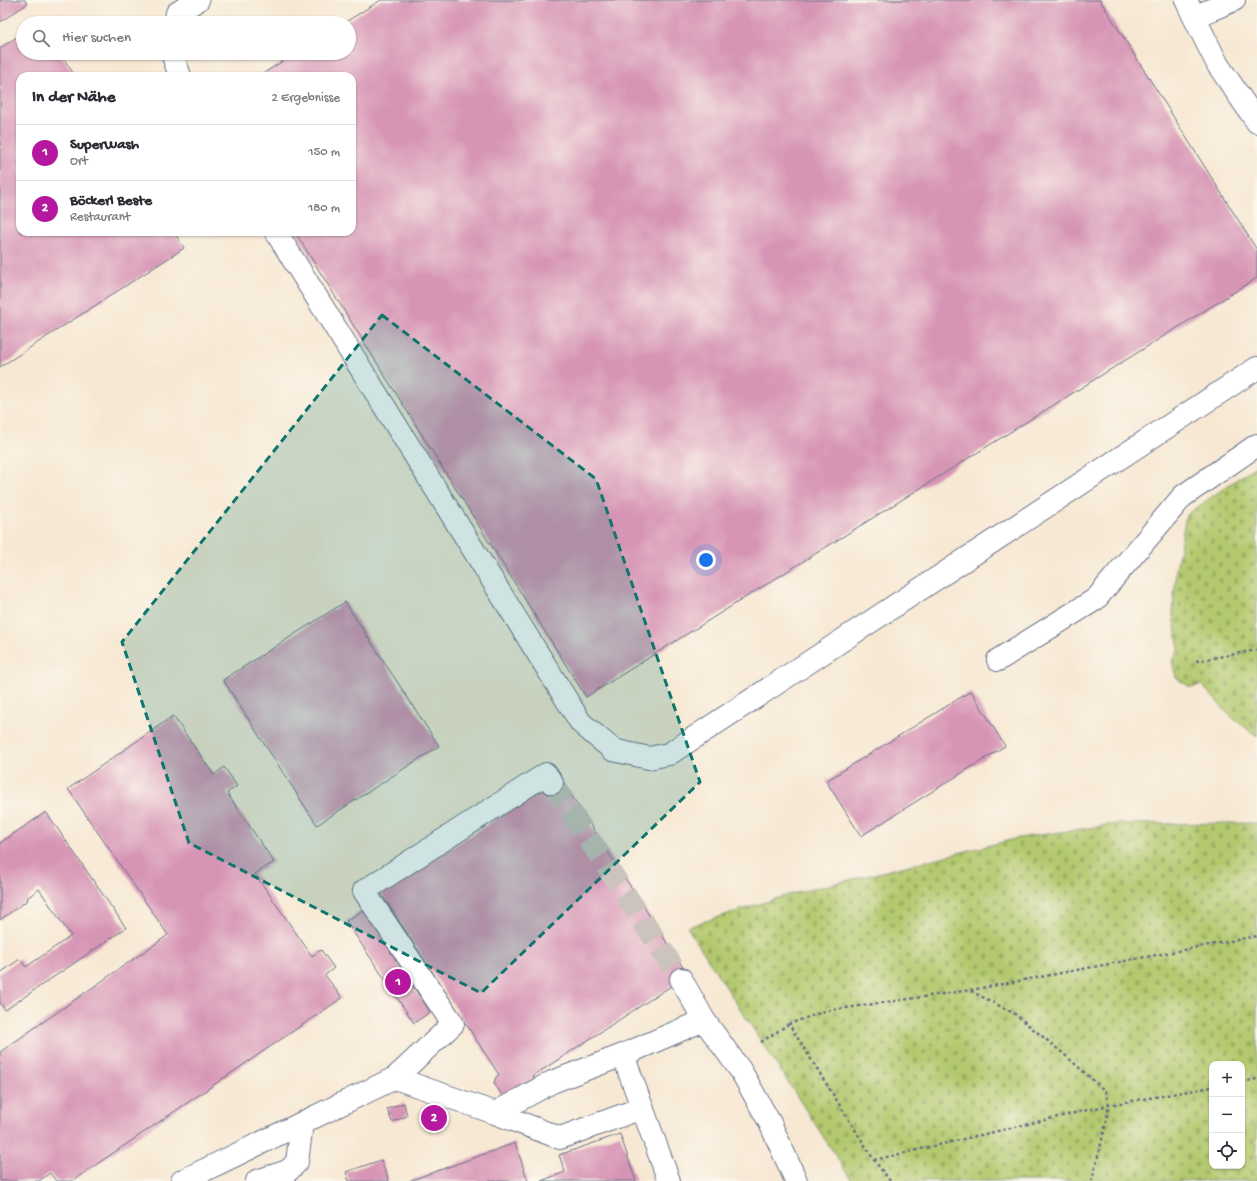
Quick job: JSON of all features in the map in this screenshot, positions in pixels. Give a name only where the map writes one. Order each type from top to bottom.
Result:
[{"type":"street","points":[[176,16],[177,13],[198,0]]},
{"type":"street","points":[[1234,0],[1190,9],[1218,65],[1257,122]]},
{"type":"street","points":[[174,60],[179,72]]},
{"type":"street","points":[[278,236],[581,723],[613,750],[649,758],[669,754],[1257,368]]},
{"type":"street","points":[[998,660],[1096,599],[1184,496],[1257,445]]},
{"type":"street","points":[[182,1181],[395,1078],[453,1024],[364,891],[546,774],[552,783]]},
{"type":"street","points":[[681,979],[704,1020],[741,1071],[770,1123],[796,1181]]},
{"type":"street","points":[[495,1113],[552,1082],[623,1055],[704,1020]]},
{"type":"street","points":[[623,1055],[669,1181]]},
{"type":"street","points":[[395,1078],[495,1113],[560,1138],[642,1108]]},
{"type":"street","points":[[257,1181],[288,1170],[297,1162],[302,1123]]},
{"type":"path","points":[[1196,662],[1257,650]]},
{"type":"path","points":[[761,1042],[789,1024],[825,1011],[970,990],[1257,936]]},
{"type":"path","points":[[970,990],[1015,1014],[1065,1055],[1105,1091],[1109,1105],[1092,1181]]},
{"type":"path","points":[[789,1024],[874,1160],[890,1181]]},
{"type":"path","points":[[1245,1081],[1257,1079]]},
{"type":"path","points":[[874,1160],[1109,1105],[1209,1088]]},
{"type":"highlighted area","points":[[382,315],[596,479],[700,782],[481,993],[189,843],[122,642]]},
{"type":"green space","points":[[1257,465],[1257,736],[1230,716],[1202,685],[1190,687],[1176,678],[1172,661],[1179,649],[1173,615],[1176,569],[1186,515]]},
{"type":"green space","points":[[1257,823],[1257,1181],[852,1181],[687,927],[788,895],[1019,838],[1116,824]]},
{"type":"building","points":[[0,0],[25,0],[27,4],[0,22]]},
{"type":"building","points":[[381,0],[1100,0],[1257,250],[1257,278],[586,697],[298,236],[356,236],[356,72],[265,72],[285,60],[356,60],[355,16]]},
{"type":"building","points":[[16,38],[16,60],[65,60],[72,72],[16,72],[16,236],[176,236],[184,248],[0,367],[0,48]]},
{"type":"building","points":[[345,602],[439,746],[317,825],[223,680]]},
{"type":"building","points":[[971,691],[1005,746],[861,836],[826,781]]},
{"type":"building","points":[[173,716],[214,775],[224,767],[237,786],[227,793],[274,862],[255,874],[312,956],[321,950],[334,968],[325,975],[342,998],[72,1181],[56,1181],[50,1173],[39,1181],[0,1181],[0,1052],[168,935],[68,789]]},
{"type":"building","points":[[560,778],[688,975],[533,1076],[536,1080],[505,1100],[494,1083],[496,1077],[499,1075],[381,893]]},
{"type":"building","points":[[46,812],[126,928],[5,1010],[0,1003],[0,973],[20,959],[26,967],[71,936],[39,889],[27,898],[28,900],[0,920],[0,843]]},
{"type":"building","points":[[363,910],[397,945],[390,951],[430,1012],[414,1023],[346,921]]},
{"type":"building","points":[[404,1103],[407,1116],[392,1122],[387,1109]]},
{"type":"building","points":[[425,1108],[446,1120],[442,1127],[438,1124],[435,1129],[424,1122],[426,1117],[421,1113]]},
{"type":"building","points":[[620,1134],[636,1181],[541,1181],[565,1172],[559,1155]]},
{"type":"building","points":[[515,1143],[528,1181],[409,1181]]},
{"type":"building","points":[[381,1160],[389,1181],[349,1181],[346,1172]]},
{"type":"tunnel","points":[[552,783],[681,979]]},
{"type":"place","name":"SuperWash","points":[[398,982]]},
{"type":"place","name":"Böckerl Beste","points":[[434,1118]]}]
